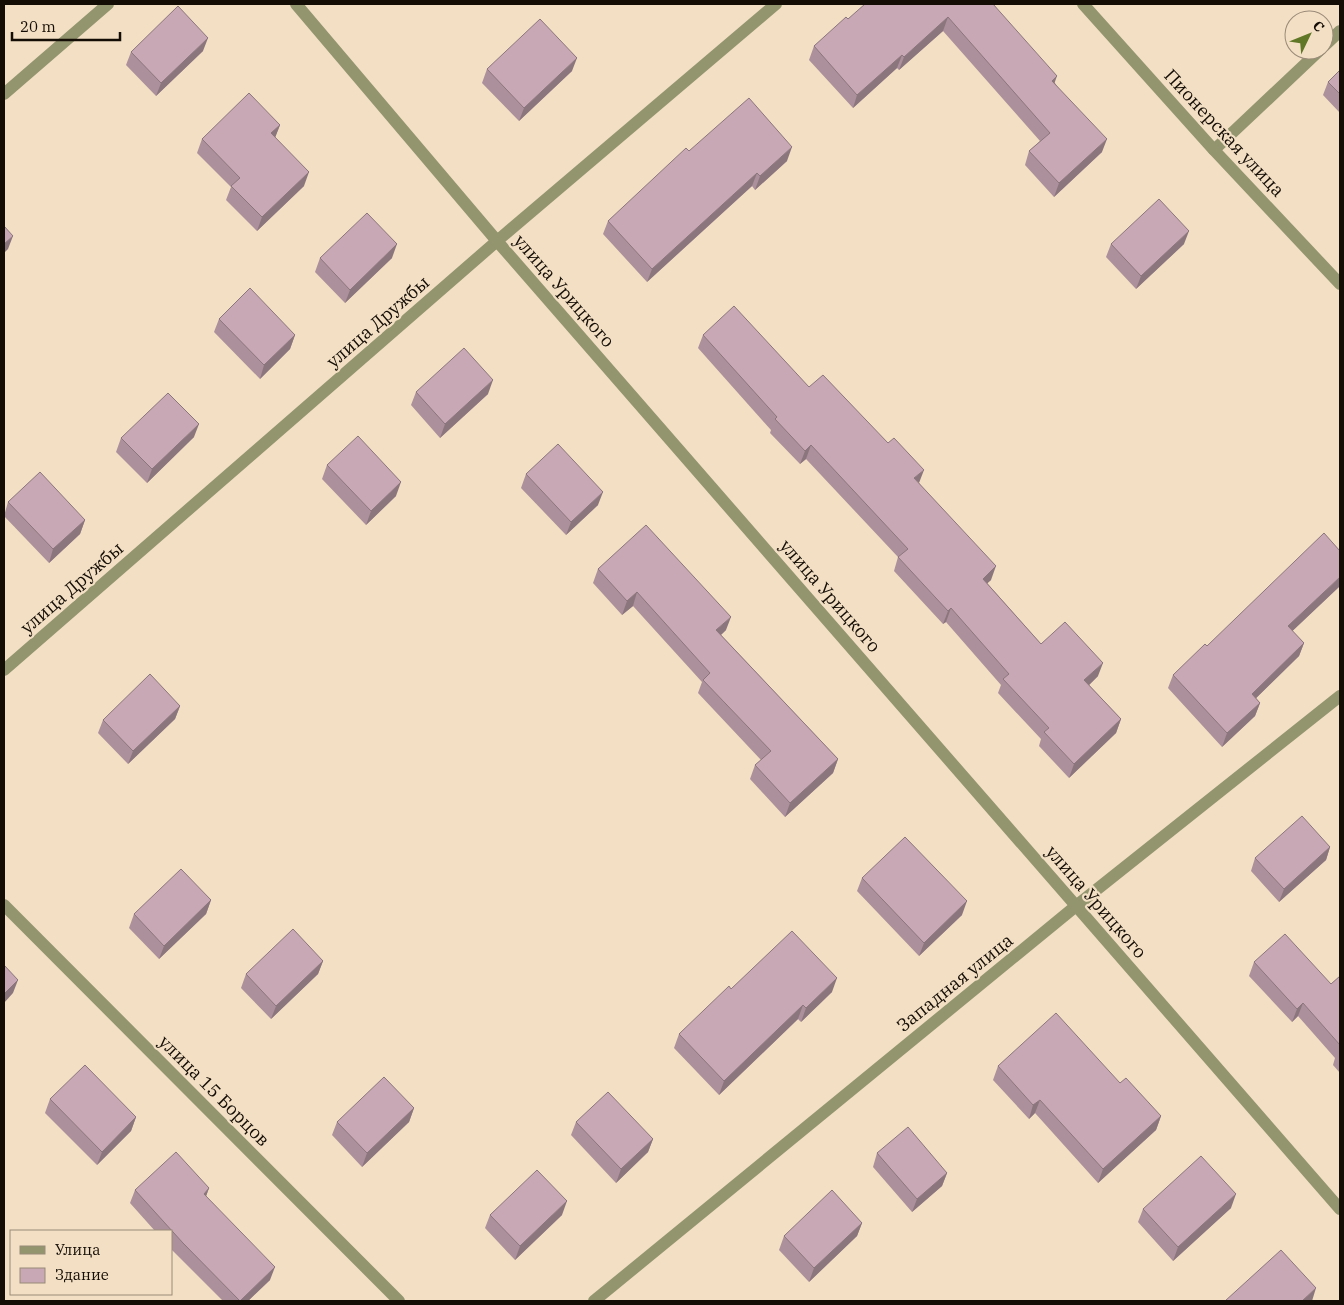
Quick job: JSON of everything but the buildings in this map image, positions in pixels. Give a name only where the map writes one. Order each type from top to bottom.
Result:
[{"type":"street","points":[[4,94],[108,4]]},
{"type":"street","name":"улица Урицкого","points":[[296,4],[498,241],[1340,1209]]},
{"type":"street","name":"улица Дружбы","points":[[4,670],[498,241],[776,4]]},
{"type":"street","name":"Пионерская улица","points":[[1084,4],[1214,150],[1340,284]]},
{"type":"street","points":[[1214,150],[1309,60]]},
{"type":"street","name":"Западная улица","points":[[594,1301],[1076,906],[1340,696]]},
{"type":"street","name":"улица 15 Борцов","points":[[4,905],[399,1301]]}]
